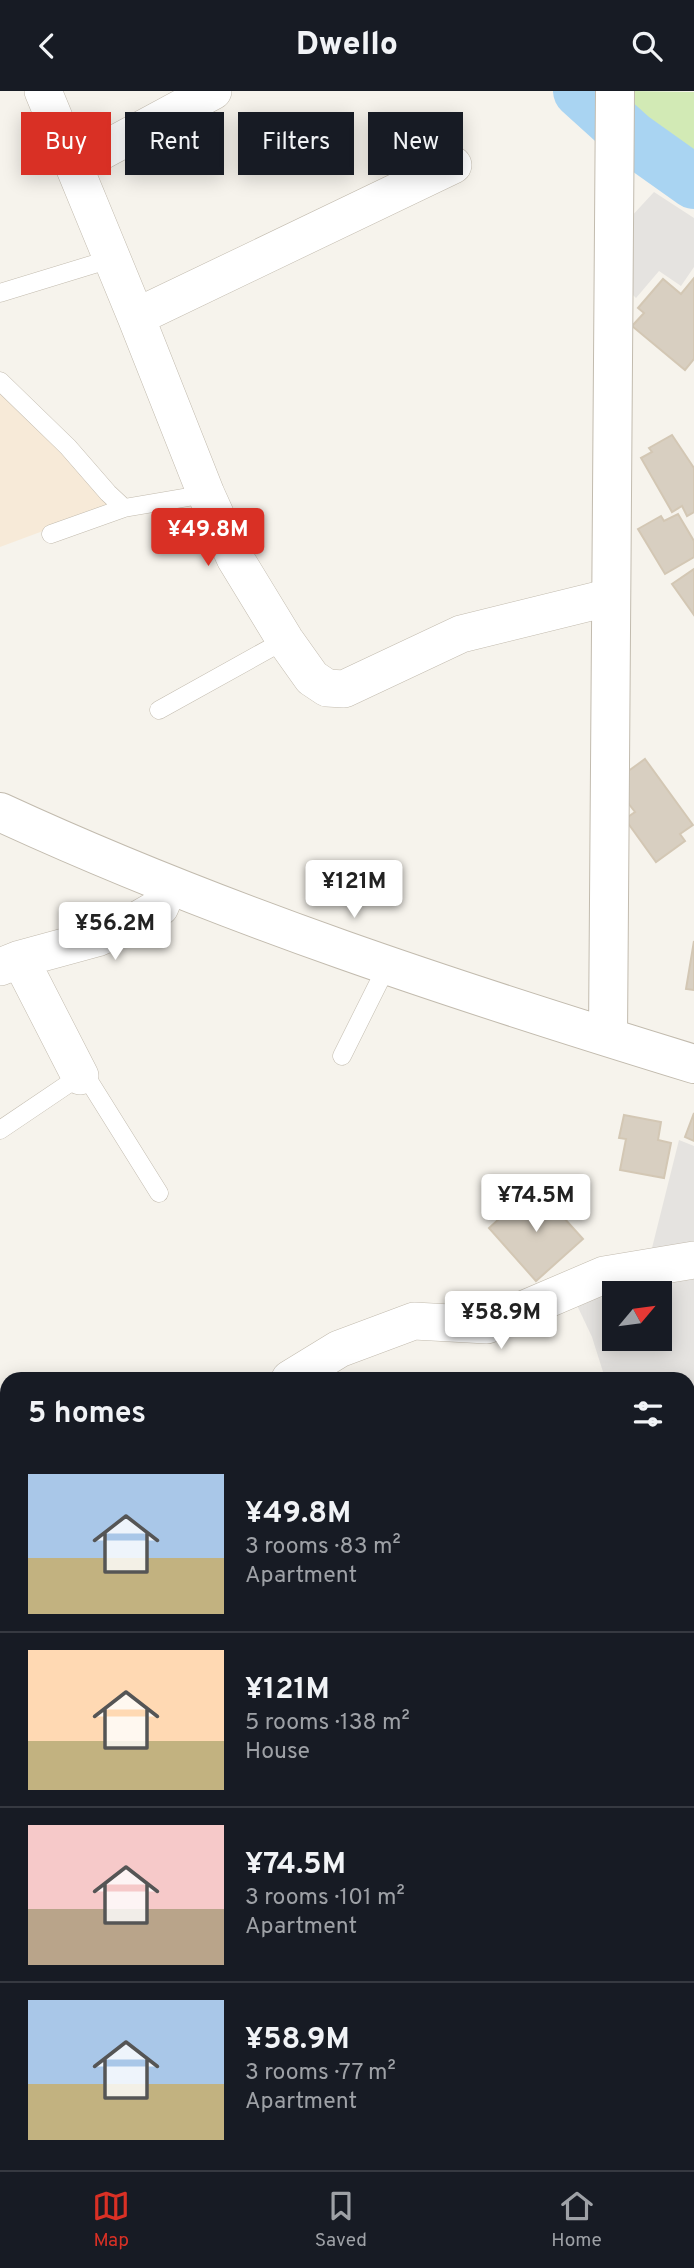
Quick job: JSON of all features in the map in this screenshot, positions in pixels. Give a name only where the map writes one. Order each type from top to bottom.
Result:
[{"type":"street","points":[[43,91],[52,112]]},
{"type":"street","points":[[111,146],[213,91]]},
{"type":"street","points":[[608,1037],[615,91]]},
{"type":"street","points":[[78,175],[206,494],[235,558],[285,640],[312,678],[327,688],[344,689],[461,635],[611,597]]},
{"type":"street","points":[[136,317],[432,175]]},
{"type":"street","points":[[0,812],[82,850],[169,885],[477,996],[694,1064]]},
{"type":"street","points":[[80,1076],[10,963],[87,941],[134,922],[160,907],[169,885]]},
{"type":"street","points":[[301,1372],[339,1349],[414,1321],[487,1325],[604,1275],[694,1260]]},
{"type":"lane","points":[[0,293],[111,259]]},
{"type":"lane","points":[[0,381],[68,447],[108,493],[124,507]]},
{"type":"lane","points":[[51,534],[124,507],[206,494]]},
{"type":"lane","points":[[159,710],[285,640]]},
{"type":"lane","points":[[342,1056],[388,964]]},
{"type":"lane","points":[[0,1130],[80,1076],[89,1081],[159,1193]]},
{"type":"shaded area","points":[[654,192],[694,218],[694,267],[681,286],[659,271],[636,298],[626,288],[629,219]]},
{"type":"shaded area","points":[[0,388],[113,505],[0,547]]},
{"type":"shaded area","points":[[679,1140],[694,1146],[694,1249],[650,1256]]},
{"type":"shaded area","points":[[694,1269],[694,1372],[603,1372],[592,1337],[574,1299],[602,1292],[602,1351],[672,1351],[672,1281],[646,1281]]},
{"type":"green space","points":[[629,91],[694,92],[694,154],[628,100]]},
{"type":"building","points":[[694,278],[694,359],[685,370],[632,326],[644,313],[638,308],[663,279],[681,294]]},
{"type":"building","points":[[672,435],[694,468],[694,512],[687,516],[682,506],[672,512],[641,458],[652,452],[649,448]]},
{"type":"building","points":[[678,514],[694,541],[694,557],[665,574],[638,529],[661,516],[664,521]]},
{"type":"building","points":[[694,569],[694,615],[672,584]]},
{"type":"building","points":[[645,759],[693,825],[680,834],[685,841],[656,862],[625,819],[635,812],[625,799],[627,772]]},
{"type":"building","points":[[694,941],[694,990],[686,989]]},
{"type":"building","points":[[694,1113],[694,1141],[685,1137]]},
{"type":"building","points":[[624,1115],[661,1122],[658,1140],[671,1143],[664,1178],[620,1170],[626,1139],[619,1138]]},
{"type":"building","points":[[535,1186],[583,1239],[536,1281],[489,1228]]},
{"type":"waterway","points":[[580,91],[632,138],[694,182]]}]
